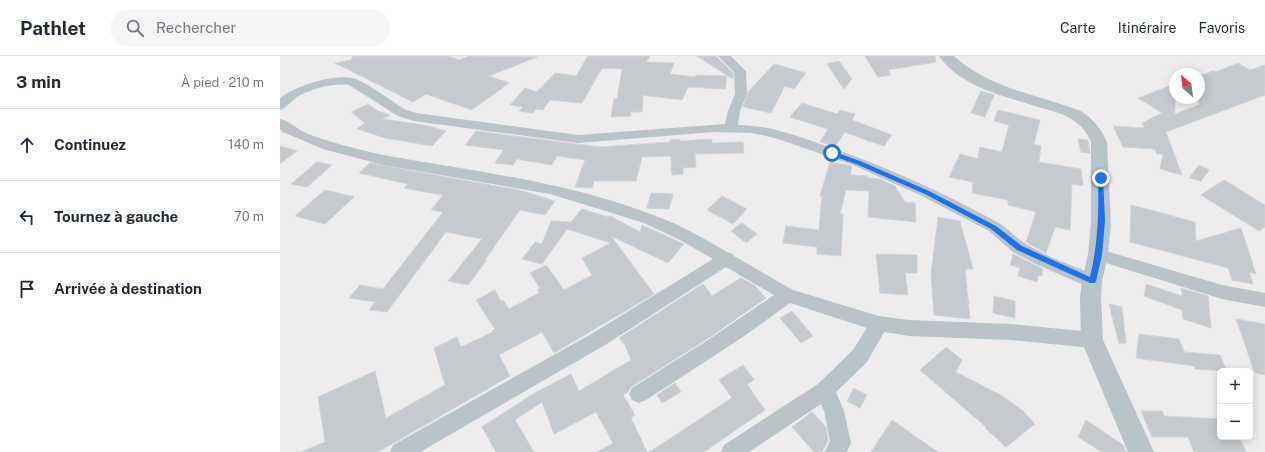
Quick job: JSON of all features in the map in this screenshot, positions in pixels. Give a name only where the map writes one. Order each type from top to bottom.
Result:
[{"type":"street","points":[[724,56],[740,71],[741,94],[734,111],[731,128]]},
{"type":"street","points":[[946,56],[971,77],[995,87],[1076,114],[1095,132],[1100,142],[1102,221],[1099,255],[1092,281],[1090,300],[1092,340],[1141,452]]},
{"type":"street","points":[[280,106],[287,97],[300,91],[344,81],[352,82],[402,113],[414,117],[578,139],[731,128],[752,129],[778,134],[858,162],[903,181],[994,227],[1019,248],[1092,281]]},
{"type":"street","points":[[280,123],[284,127],[314,140],[358,154],[383,160],[550,190],[594,201],[649,219],[727,258],[788,295],[879,324],[909,328],[953,328],[1011,332],[1092,340]]},
{"type":"street","points":[[1099,255],[1222,292],[1265,300]]},
{"type":"street","points":[[400,452],[599,339],[727,258]]},
{"type":"street","points":[[639,394],[721,342],[788,295]]},
{"type":"street","points":[[731,452],[825,390],[860,356],[879,324]]},
{"type":"street","points":[[825,390],[834,411],[840,443],[834,452]]},
{"type":"building","points":[[353,56],[448,56],[459,60],[469,56],[537,57],[489,76],[509,83],[472,110],[426,94],[413,102],[335,63],[351,60]]},
{"type":"building","points":[[588,56],[650,56],[646,62],[674,63],[670,74],[695,77],[696,75],[727,76],[725,89],[688,87],[682,100],[643,95],[642,112],[631,112],[631,116],[611,117],[614,99],[617,99],[622,69],[602,68],[582,103],[550,100],[543,110],[536,109],[533,113],[519,111],[523,107],[510,105],[525,88],[537,92],[555,73],[576,76]]},
{"type":"building","points":[[697,56],[716,56],[733,73],[733,79]]},
{"type":"building","points":[[865,56],[935,56],[936,62],[888,70],[891,75],[878,77]]},
{"type":"building","points":[[839,61],[852,79],[844,89],[827,64]]},
{"type":"building","points":[[1238,63],[1250,70],[1265,65],[1265,95],[1166,132],[1182,175],[1160,169],[1163,154],[1157,154],[1155,149],[1123,147],[1113,126],[1144,128],[1142,123],[1162,113],[1138,98],[1169,86],[1169,104],[1175,104],[1175,114],[1199,104],[1205,104],[1205,74],[1213,71],[1216,72]]},
{"type":"building","points":[[774,64],[806,73],[794,89],[785,86],[771,113],[743,107],[748,92]]},
{"type":"building","points":[[981,91],[994,95],[985,117],[971,113]]},
{"type":"building","points":[[802,103],[837,114],[840,110],[855,114],[852,120],[892,135],[884,146],[871,140],[871,142],[845,132],[835,146],[820,142],[828,129],[790,117]]},
{"type":"building","points":[[368,104],[378,111],[390,115],[383,119],[429,126],[446,131],[432,146],[385,138],[357,129],[365,123],[351,112]]},
{"type":"building","points":[[998,110],[1040,120],[1034,144],[1041,146],[1039,162],[1081,169],[1083,186],[1072,184],[1070,230],[1055,227],[1046,253],[1026,242],[1036,212],[1008,205],[1008,200],[972,193],[973,182],[949,177],[960,154],[978,159],[980,147],[1002,152],[1009,125],[994,121]]},
{"type":"building","points":[[476,131],[600,147],[670,142],[670,140],[680,139],[680,141],[712,139],[712,143],[743,142],[744,153],[695,154],[696,167],[683,168],[683,174],[672,175],[671,156],[642,157],[636,181],[594,181],[592,188],[575,187],[585,160],[557,156],[552,165],[517,159],[513,165],[495,163],[504,150],[465,145]]},
{"type":"building","points":[[1078,139],[1088,140],[1090,153],[1081,152]]},
{"type":"building","points":[[280,146],[297,151],[280,164]]},
{"type":"building","points":[[317,162],[332,165],[307,187],[291,184]]},
{"type":"building","points":[[830,162],[852,166],[850,175],[868,176],[868,178],[880,179],[895,186],[905,202],[915,203],[916,222],[868,217],[869,191],[846,190],[840,214],[843,214],[841,256],[817,254],[817,247],[783,243],[786,226],[819,230],[822,196],[820,196]]},
{"type":"building","points":[[370,163],[523,191],[555,201],[545,215],[520,210],[485,260],[487,260],[468,285],[448,281],[482,239],[446,232],[387,312],[369,310],[375,302],[349,298],[360,285],[383,289],[443,212],[431,210],[443,195],[404,188],[408,184],[359,173]]},
{"type":"building","points":[[1199,165],[1209,170],[1201,181],[1189,178]]},
{"type":"building","points":[[1224,180],[1265,205],[1265,227],[1259,231],[1201,195]]},
{"type":"building","points":[[325,190],[354,197],[325,224],[295,216]]},
{"type":"building","points":[[651,193],[673,194],[669,209],[647,208]]},
{"type":"building","points":[[722,196],[747,209],[733,224],[707,210]]},
{"type":"building","points":[[1131,205],[1195,222],[1196,241],[1241,228],[1256,274],[1249,272],[1253,284],[1232,280],[1228,268],[1130,242]]},
{"type":"building","points":[[582,209],[608,217],[610,216],[640,232],[642,225],[684,244],[668,263],[611,236],[654,294],[554,353],[542,332],[499,355],[510,376],[378,452],[301,452],[325,442],[318,397],[375,371],[386,418],[445,385],[434,348],[457,337],[461,347],[493,332],[492,331],[495,329],[476,300],[495,290],[501,301],[503,300],[509,309],[539,293],[537,290],[540,288],[530,273],[546,265],[564,290],[592,275],[582,258],[611,243],[567,229],[542,264],[522,259],[535,242],[542,244],[551,221],[571,222]]},
{"type":"building","points":[[938,217],[960,221],[973,269],[965,269],[970,319],[934,315],[931,274]]},
{"type":"building","points":[[742,223],[757,234],[746,243],[731,231]]},
{"type":"building","points":[[876,254],[917,255],[917,273],[905,273],[908,295],[880,293]]},
{"type":"building","points":[[1013,254],[1043,269],[1042,276],[1038,275],[1037,282],[1018,276],[1020,268],[1010,265]]},
{"type":"building","points":[[741,278],[754,285],[766,298],[707,339],[631,387],[628,392],[623,395],[635,415],[631,418],[647,452],[597,452],[613,443],[596,412],[554,434],[542,402],[515,420],[534,452],[496,452],[482,427],[531,395],[571,374],[579,391],[631,360],[625,345],[619,338],[703,284],[712,296]]},
{"type":"building","points":[[1146,284],[1182,296],[1181,288],[1208,296],[1211,328],[1183,319],[1182,310],[1144,296]]},
{"type":"building","points":[[994,296],[1015,301],[1015,318],[993,313]]},
{"type":"building","points":[[1109,304],[1122,307],[1126,343],[1119,344]]},
{"type":"building","points":[[792,311],[813,336],[801,343],[780,318]]},
{"type":"building","points":[[1236,319],[1265,324],[1265,375],[1255,373]]},
{"type":"building","points":[[1139,334],[1179,339],[1184,352],[1220,355],[1226,368],[1217,368],[1217,370],[1195,369],[1194,366],[1136,358]]},
{"type":"building","points":[[946,347],[962,360],[956,372],[1004,397],[1023,411],[1035,424],[1006,447],[985,428],[986,427],[920,370]]},
{"type":"building","points":[[743,365],[754,380],[747,384],[765,410],[704,452],[649,452],[732,398],[719,380]]},
{"type":"building","points":[[675,383],[681,392],[662,403],[657,395]]},
{"type":"building","points":[[854,388],[867,395],[860,408],[847,401]]},
{"type":"building","points":[[1141,411],[1162,411],[1164,416],[1217,419],[1217,440],[1240,440],[1246,452],[1194,452],[1188,437],[1152,437]]},
{"type":"building","points":[[812,412],[826,427],[828,441],[822,452],[814,452],[792,427]]},
{"type":"building","points":[[892,420],[938,452],[871,452]]},
{"type":"building","points":[[1086,420],[1123,445],[1126,452],[1102,452],[1078,437]]},
{"type":"route","points":[[832,153],[858,162],[927,192],[994,227],[1019,248],[1044,261],[1092,281],[1099,255],[1102,221],[1101,178]]}]
